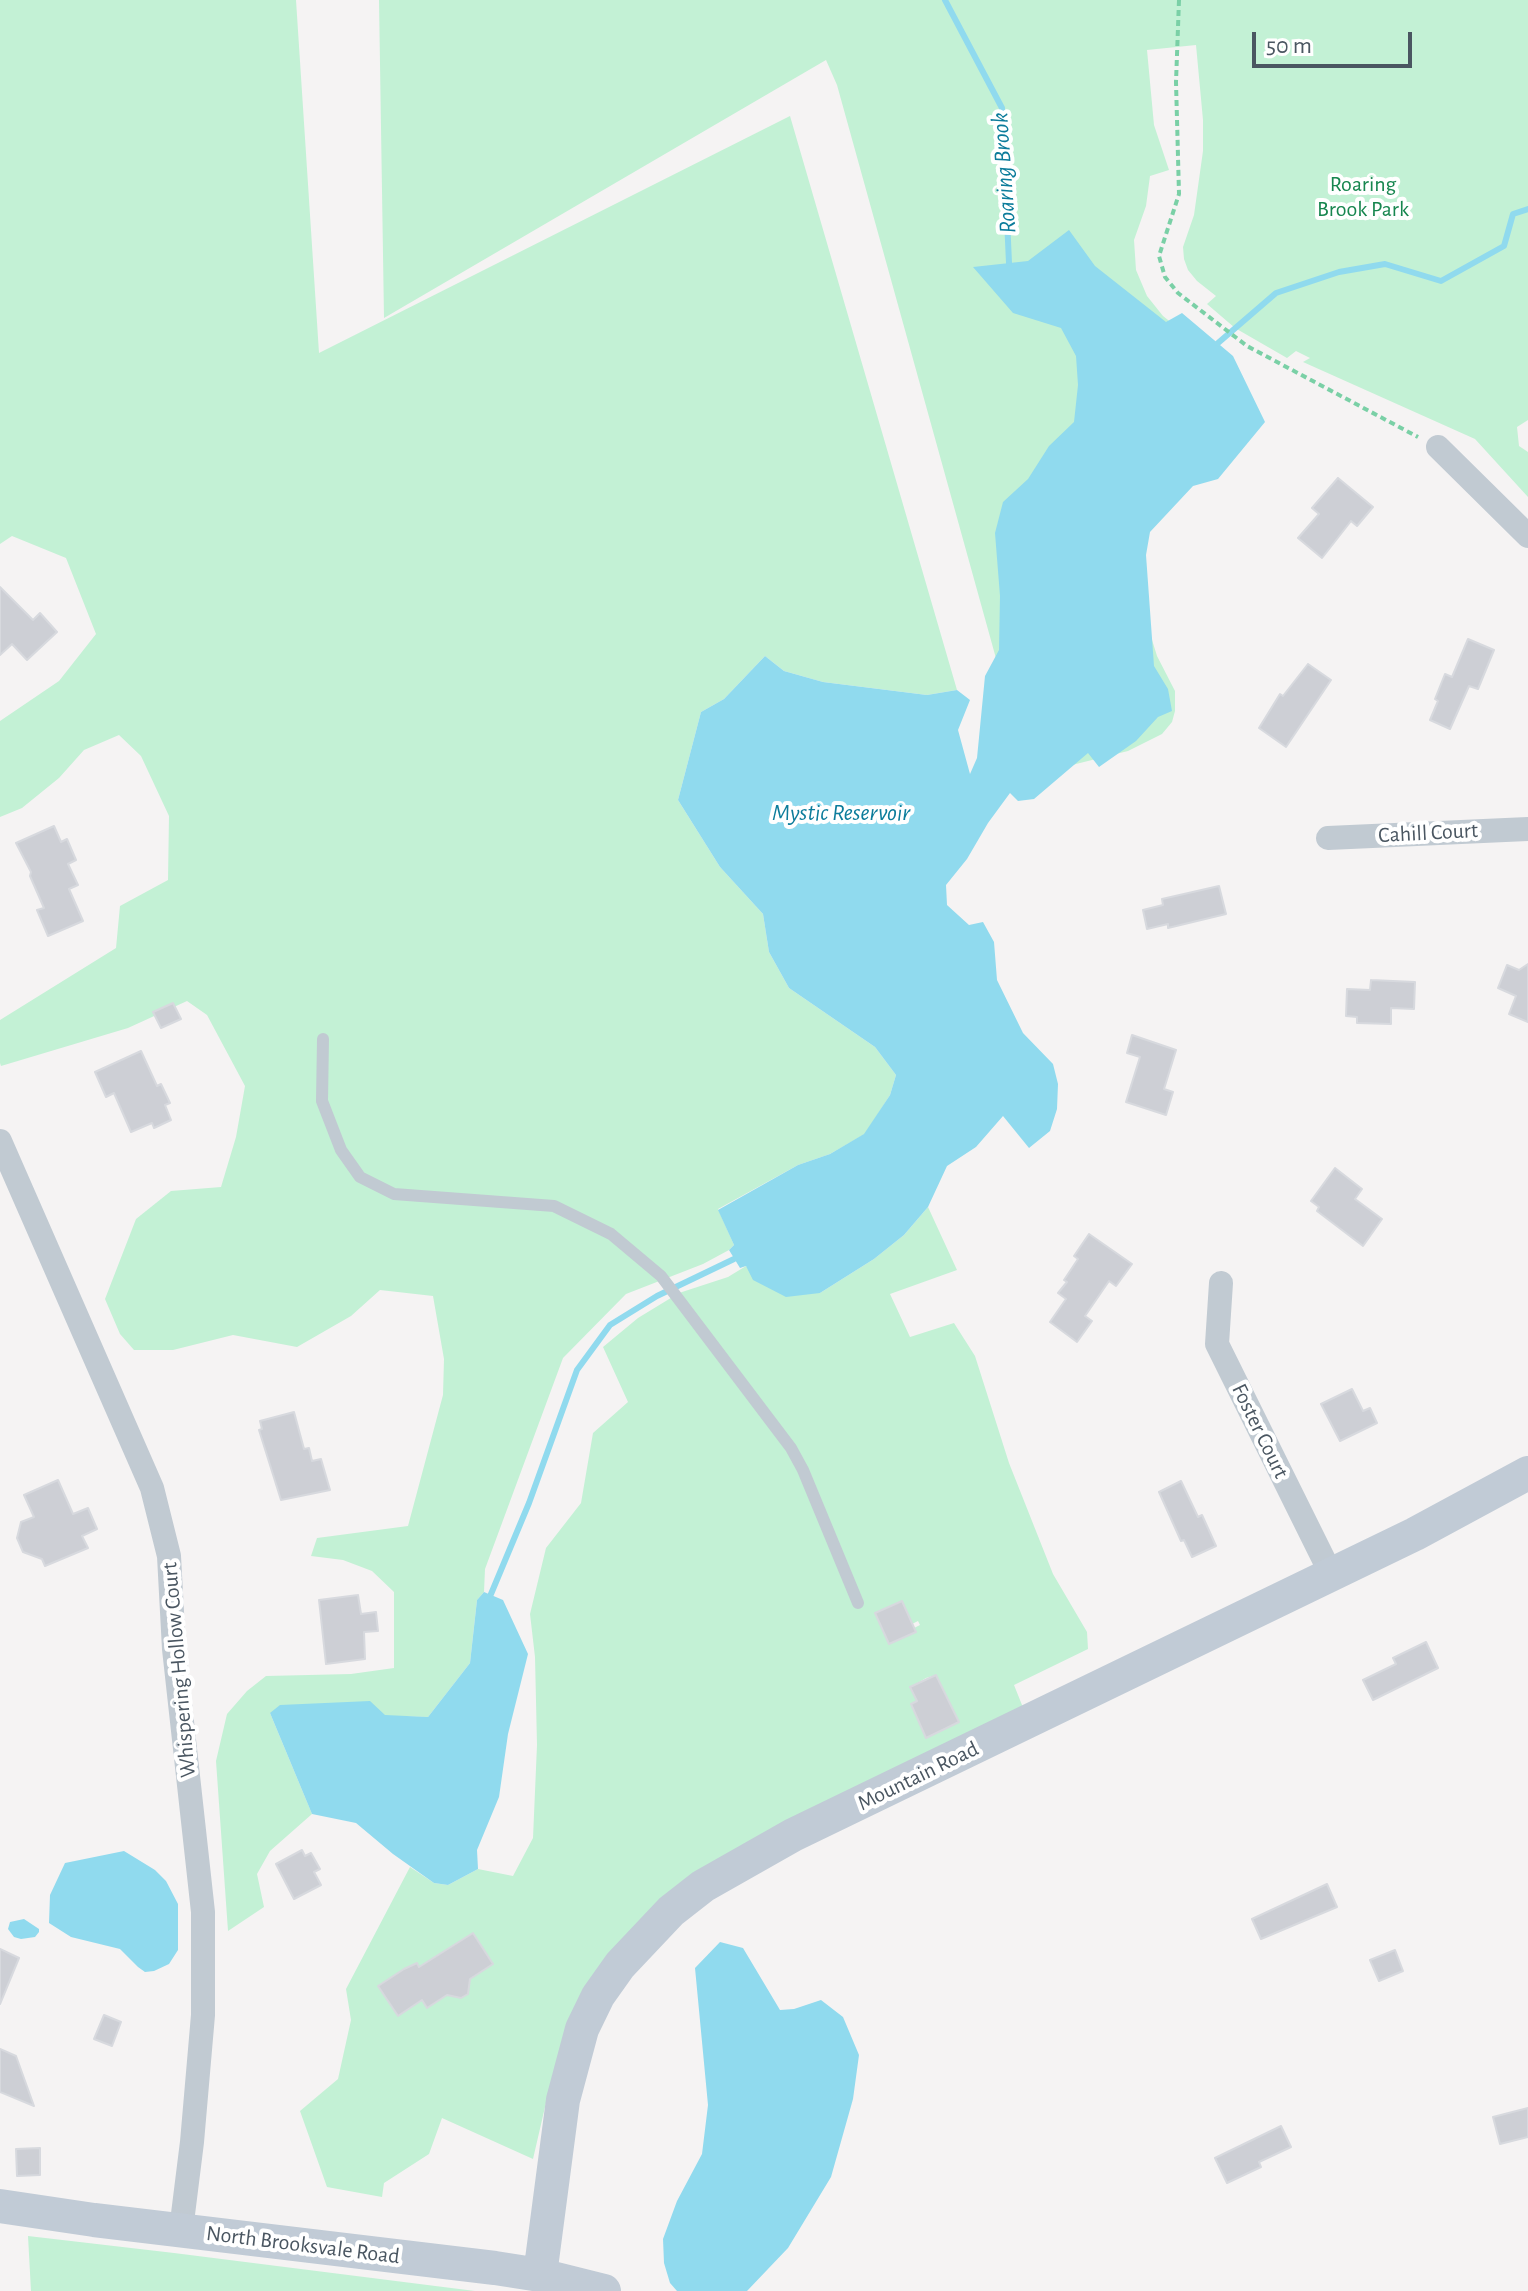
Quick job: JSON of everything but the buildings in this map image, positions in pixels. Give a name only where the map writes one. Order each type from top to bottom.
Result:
[{"type":"main road","name":"Mountain Road","points":[[540,2275],[561,2111],[582,2029],[598,1996],[620,1965],[671,1911],[703,1886],[766,1848],[1415,1534],[1528,1473]]},
{"type":"main road","name":"North Brooksvale Road","points":[[0,2206],[540,2275],[604,2291]]},
{"type":"street","points":[[1438,447],[1528,536]]},
{"type":"street","name":"Cahill Court","points":[[1328,838],[1528,829]]},
{"type":"street","name":"Whispering Hollow Court","points":[[0,1141],[152,1488],[169,1556],[174,1649],[203,1912],[203,2015],[181,2230]]},
{"type":"street","name":"Foster Court","points":[[1221,1283],[1217,1344],[1331,1574]]},
{"type":"lane","points":[[323,1039],[322,1101],[341,1150],[360,1177],[394,1194],[554,1206],[611,1234],[661,1276],[791,1448],[858,1603]]},
{"type":"path","points":[[1179,0],[1176,82],[1179,194],[1159,256],[1165,277],[1178,293],[1245,345],[1438,447]]},
{"type":"green space","points":[[0,0],[296,0],[319,353],[790,116],[957,690],[927,695],[823,682],[784,671],[765,656],[724,699],[701,712],[678,800],[720,867],[763,914],[769,952],[789,988],[875,1047],[896,1075],[890,1095],[865,1134],[830,1154],[798,1165],[718,1209],[734,1245],[729,1250],[703,1264],[626,1294],[563,1358],[485,1569],[484,1592],[477,1600],[470,1663],[428,1717],[270,1713],[312,1814],[270,1851],[257,1874],[264,1907],[228,1931],[216,1761],[227,1714],[247,1691],[266,1676],[351,1674],[394,1668],[394,1592],[372,1571],[343,1560],[311,1556],[317,1538],[408,1526],[443,1395],[444,1359],[433,1296],[380,1290],[351,1316],[297,1347],[233,1335],[173,1350],[134,1350],[120,1334],[105,1299],[136,1219],[171,1191],[221,1187],[236,1137],[245,1086],[207,1015],[187,1001],[128,1028],[1,1066],[0,1063],[0,1020],[116,948],[120,906],[168,880],[169,816],[141,756],[119,735],[84,750],[59,778],[22,808],[0,817],[0,721],[59,681],[96,634],[66,558],[12,536],[0,544]]},
{"type":"green space","name":"Roaring Brook Park","points":[[379,0],[1528,0],[1528,420],[1517,427],[1519,446],[1528,452],[1528,497],[1475,439],[1303,362],[1310,358],[1296,351],[1287,358],[1235,328],[1207,304],[1216,296],[1188,270],[1183,247],[1194,215],[1203,151],[1196,45],[1147,50],[1154,125],[1169,170],[1150,176],[1146,206],[1134,240],[1136,270],[1147,296],[1163,316],[1197,343],[1136,522],[1140,601],[1157,656],[1175,691],[1175,711],[1172,722],[1162,734],[1128,751],[1076,764],[1030,781],[837,85],[826,60],[384,318]]},
{"type":"green space","points":[[928,1207],[957,1270],[890,1294],[910,1337],[954,1323],[975,1356],[1009,1463],[1053,1574],[1087,1632],[1088,1649],[1014,1685],[1024,1710],[707,1868],[551,2081],[533,2159],[442,2118],[429,2154],[384,2183],[382,2197],[327,2187],[300,2111],[338,2079],[351,2020],[346,1989],[410,1867],[434,1883],[448,1885],[478,1869],[513,1876],[533,1838],[537,1745],[535,1657],[530,1614],[546,1548],[581,1503],[593,1433],[628,1402],[603,1347],[638,1318],[679,1293],[728,1277],[746,1266],[751,1272],[820,1293],[874,1259],[904,1235]],"holes":[[[902,1601],[912,1624],[918,1621],[920,1625],[914,1628],[916,1632],[889,1644],[875,1613]],[[936,1675],[959,1722],[926,1737],[911,1704],[917,1701],[911,1687]],[[473,1933],[493,1964],[470,1979],[461,1998],[447,1995],[422,2000],[398,2016],[419,1967]]]},
{"type":"green space","points":[[28,2236],[174,2253],[475,2291],[31,2291]]},
{"type":"water","name":"Mystic Reservoir","points":[[1069,230],[1095,266],[1166,322],[1182,313],[1233,356],[1265,422],[1218,479],[1193,486],[1150,532],[1146,555],[1154,666],[1168,689],[1172,711],[1158,717],[1136,741],[1099,767],[1088,753],[1034,799],[1018,801],[1010,793],[946,885],[947,905],[969,925],[983,922],[994,942],[997,980],[1023,1033],[1053,1064],[1058,1084],[1057,1109],[1050,1131],[1029,1148],[1003,1116],[976,1147],[947,1166],[928,1207],[904,1235],[874,1259],[820,1293],[786,1297],[753,1280],[746,1266],[740,1268],[729,1250],[734,1245],[718,1210],[798,1165],[830,1154],[864,1134],[890,1095],[896,1075],[875,1047],[789,988],[769,952],[763,914],[720,867],[678,800],[701,712],[724,699],[765,656],[784,671],[823,682],[927,695],[957,690],[970,700],[958,730],[970,774],[977,758],[985,676],[999,650],[1000,596],[995,533],[1003,502],[1028,479],[1049,446],[1074,422],[1078,385],[1076,356],[1061,328],[1013,313],[973,267],[1028,261]]},
{"type":"water","points":[[484,1592],[503,1600],[528,1654],[508,1734],[499,1797],[477,1850],[478,1869],[448,1885],[434,1883],[356,1823],[312,1814],[270,1713],[280,1705],[370,1701],[385,1715],[428,1717],[470,1663],[477,1600]]},
{"type":"water","points":[[124,1851],[155,1870],[166,1881],[178,1904],[178,1950],[169,1964],[154,1971],[145,1972],[120,1949],[71,1937],[49,1923],[50,1895],[65,1863]]},
{"type":"water","points":[[24,1919],[39,1929],[35,1937],[14,1937],[8,1929],[10,1922]]},
{"type":"water","points":[[720,1942],[743,1948],[780,2010],[821,2000],[843,2017],[859,2055],[853,2099],[831,2177],[788,2248],[747,2291],[677,2291],[670,2283],[664,2263],[663,2239],[677,2201],[702,2154],[708,2105],[695,1968]]},
{"type":"waterway","name":"Roaring Brook","points":[[945,0],[1002,108],[1009,263]]},
{"type":"waterway","points":[[1218,343],[1276,293],[1339,272],[1385,264],[1441,281],[1504,246],[1513,214],[1528,209]]},
{"type":"waterway","points":[[491,1594],[529,1503],[577,1370],[610,1325],[657,1296],[734,1259]]}]
